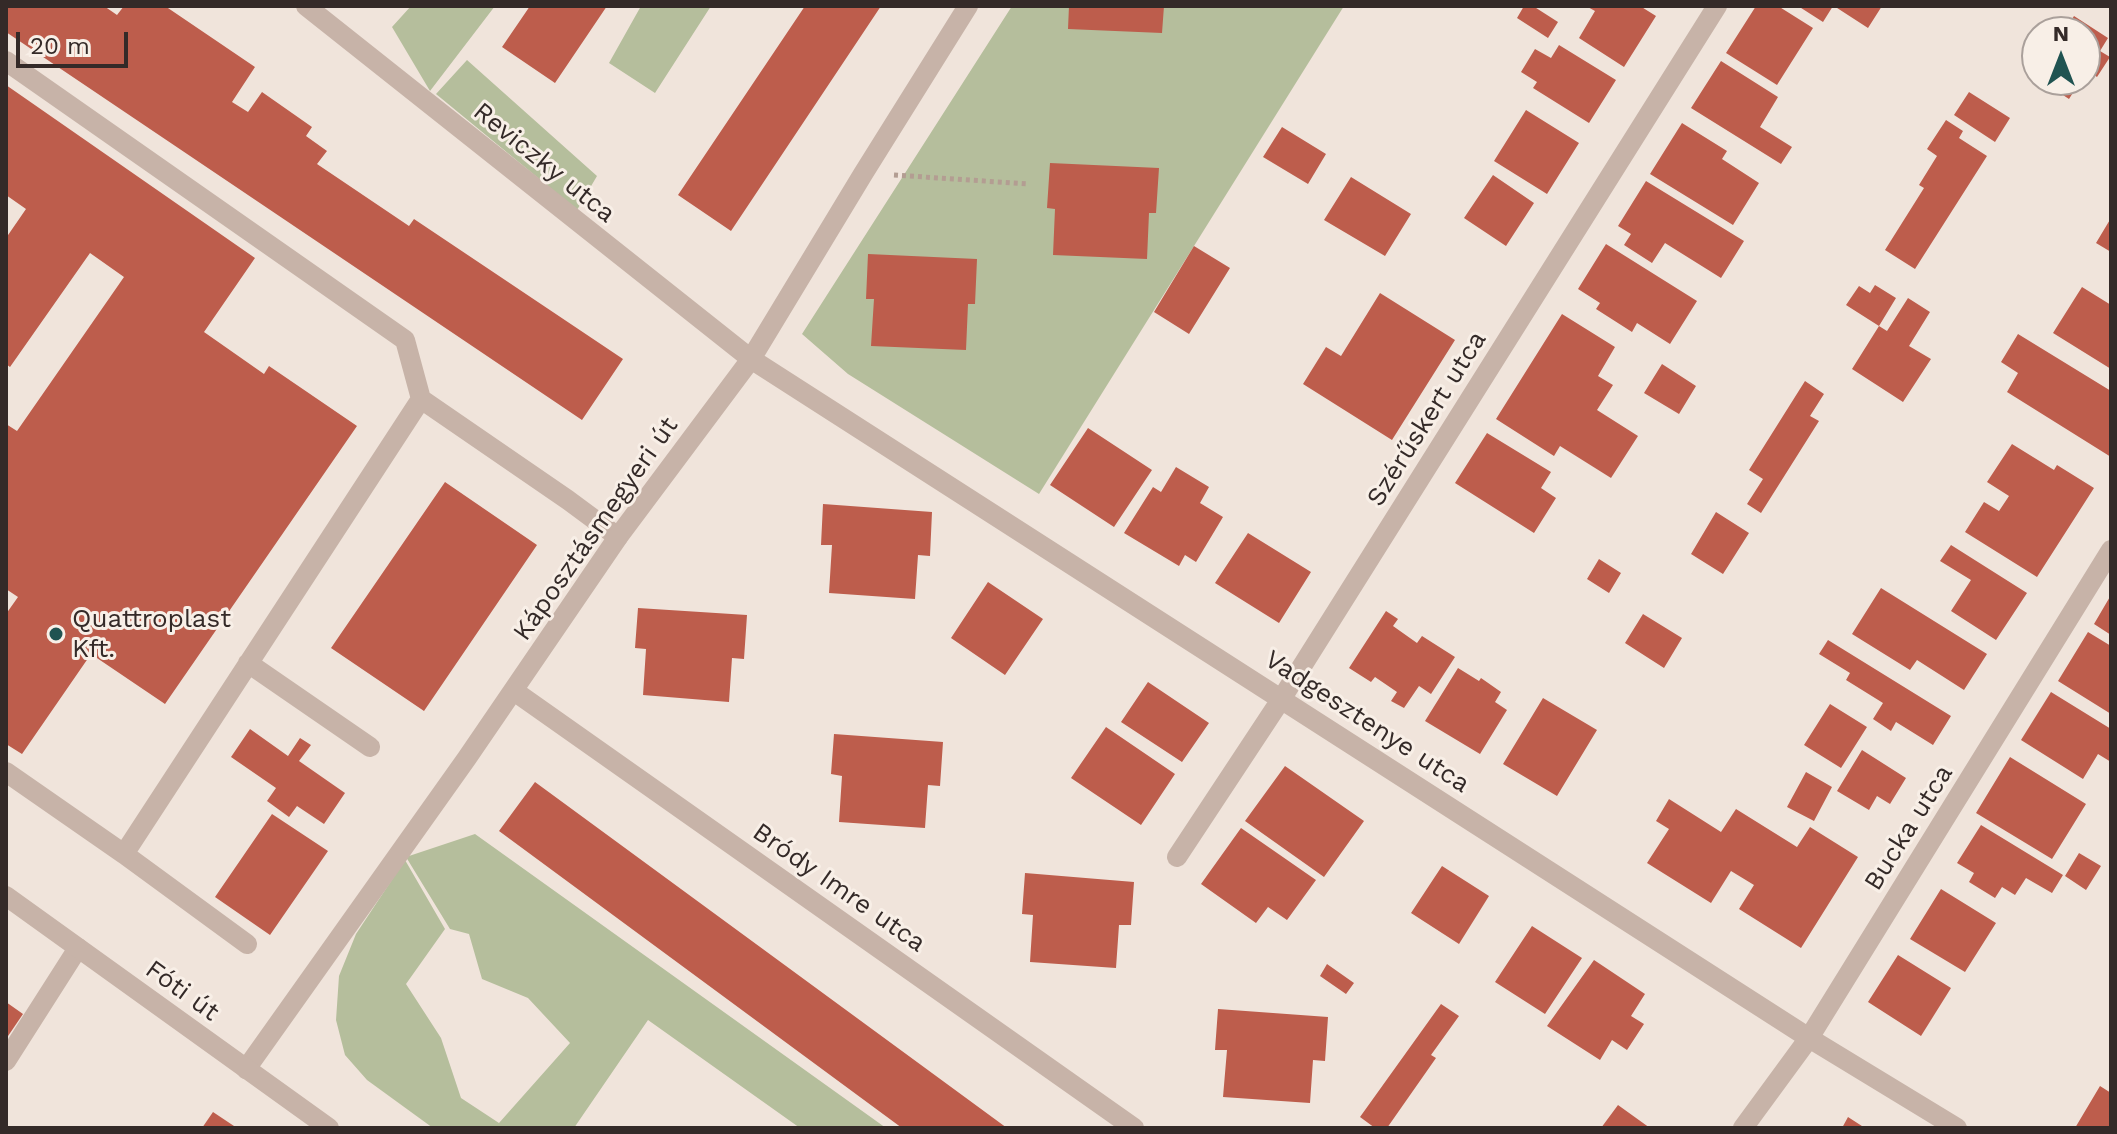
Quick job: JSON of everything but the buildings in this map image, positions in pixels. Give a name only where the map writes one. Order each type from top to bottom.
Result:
[{"type":"street","name":"Reviczky utca","points":[[306,6],[751,359]]},
{"type":"street","name":"Káposztásmegyeri út","points":[[246,1069],[514,691],[618,537],[751,359],[968,6]]},
{"type":"street","name":"Szérűskert utca","points":[[1177,857],[1282,698],[1717,6]]},
{"type":"street","points":[[6,61],[405,340],[421,399],[618,537]]},
{"type":"street","name":"Vadgesztenye utca","points":[[751,359],[1809,1038],[1957,1128]]},
{"type":"street","points":[[124,854],[421,399]]},
{"type":"street","name":"Bucka utca","points":[[1743,1128],[1809,1038],[2111,550]]},
{"type":"street","points":[[248,663],[370,747]]},
{"type":"street","name":"Bródy Imre utca","points":[[514,691],[1134,1128]]},
{"type":"street","points":[[6,772],[247,944]]},
{"type":"street","name":"Fóti út","points":[[6,896],[329,1128]]},
{"type":"street","points":[[6,1061],[78,948]]},
{"type":"path","points":[[863,174],[1029,184]]},
{"type":"green space","points":[[411,6],[495,6],[430,91],[392,27]]},
{"type":"green space","points":[[641,6],[711,6],[655,93],[609,63]]},
{"type":"green space","points":[[1012,6],[1344,6],[1039,494],[848,374],[802,334]]},
{"type":"green space","points":[[467,60],[597,176],[577,210],[436,94]]},
{"type":"green space","points":[[475,834],[886,1128],[800,1128],[648,1020],[574,1128],[433,1128],[367,1080],[345,1055],[336,1020],[339,976],[356,934],[405,860],[445,929],[406,984],[441,1038],[461,1098],[499,1123],[570,1043],[528,998],[482,979],[469,934],[450,929],[406,857]]},
{"type":"place","name":"Quattroplast Kft.","points":[[56,634]]}]
